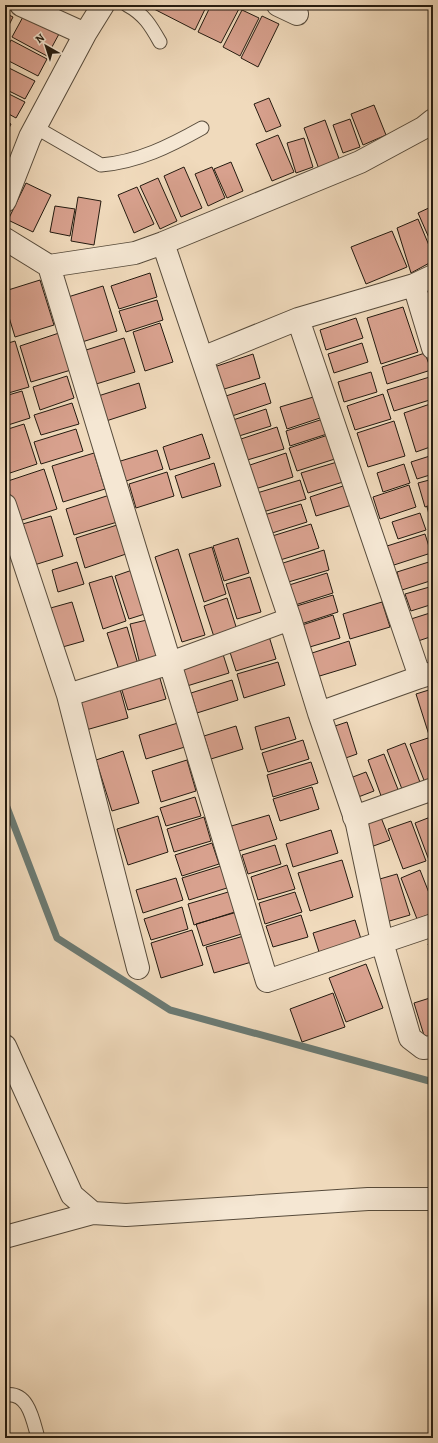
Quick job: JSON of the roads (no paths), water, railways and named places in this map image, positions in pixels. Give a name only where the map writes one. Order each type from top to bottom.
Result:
[{"type":"street","points":[[21,5],[85,34]]},
{"type":"street","points":[[5,201],[35,127],[85,34],[103,5]]},
{"type":"street","points":[[5,239],[49,266],[135,253],[163,243],[360,162],[423,128],[433,120]]},
{"type":"street","points":[[163,243],[290,619],[319,713],[354,817],[382,942],[410,1038],[423,1048],[433,1046]]},
{"type":"street","points":[[49,266],[267,981],[433,925]]},
{"type":"street","points":[[202,358],[298,319],[424,281],[433,348]]},
{"type":"street","points":[[298,319],[426,675],[319,713]]},
{"type":"street","points":[[5,505],[68,695],[138,968]]},
{"type":"street","points":[[68,695],[170,663],[290,619]]},
{"type":"street","points":[[354,817],[433,789]]},
{"type":"street","points":[[5,1046],[72,1195],[93,1213]]},
{"type":"street","points":[[5,1237],[93,1213],[126,1214],[368,1199],[433,1199]]},
{"type":"lane","points":[[128,5],[138,10],[145,18],[160,42]]},
{"type":"lane","points":[[35,127],[101,164],[113,164],[138,158],[171,145],[202,128]]},
{"type":"lane","points":[[5,1395],[11,1394],[19,1396],[30,1408],[38,1438]]},
{"type":"waterway","points":[[5,802],[57,938],[170,1010],[433,1082]]}]
